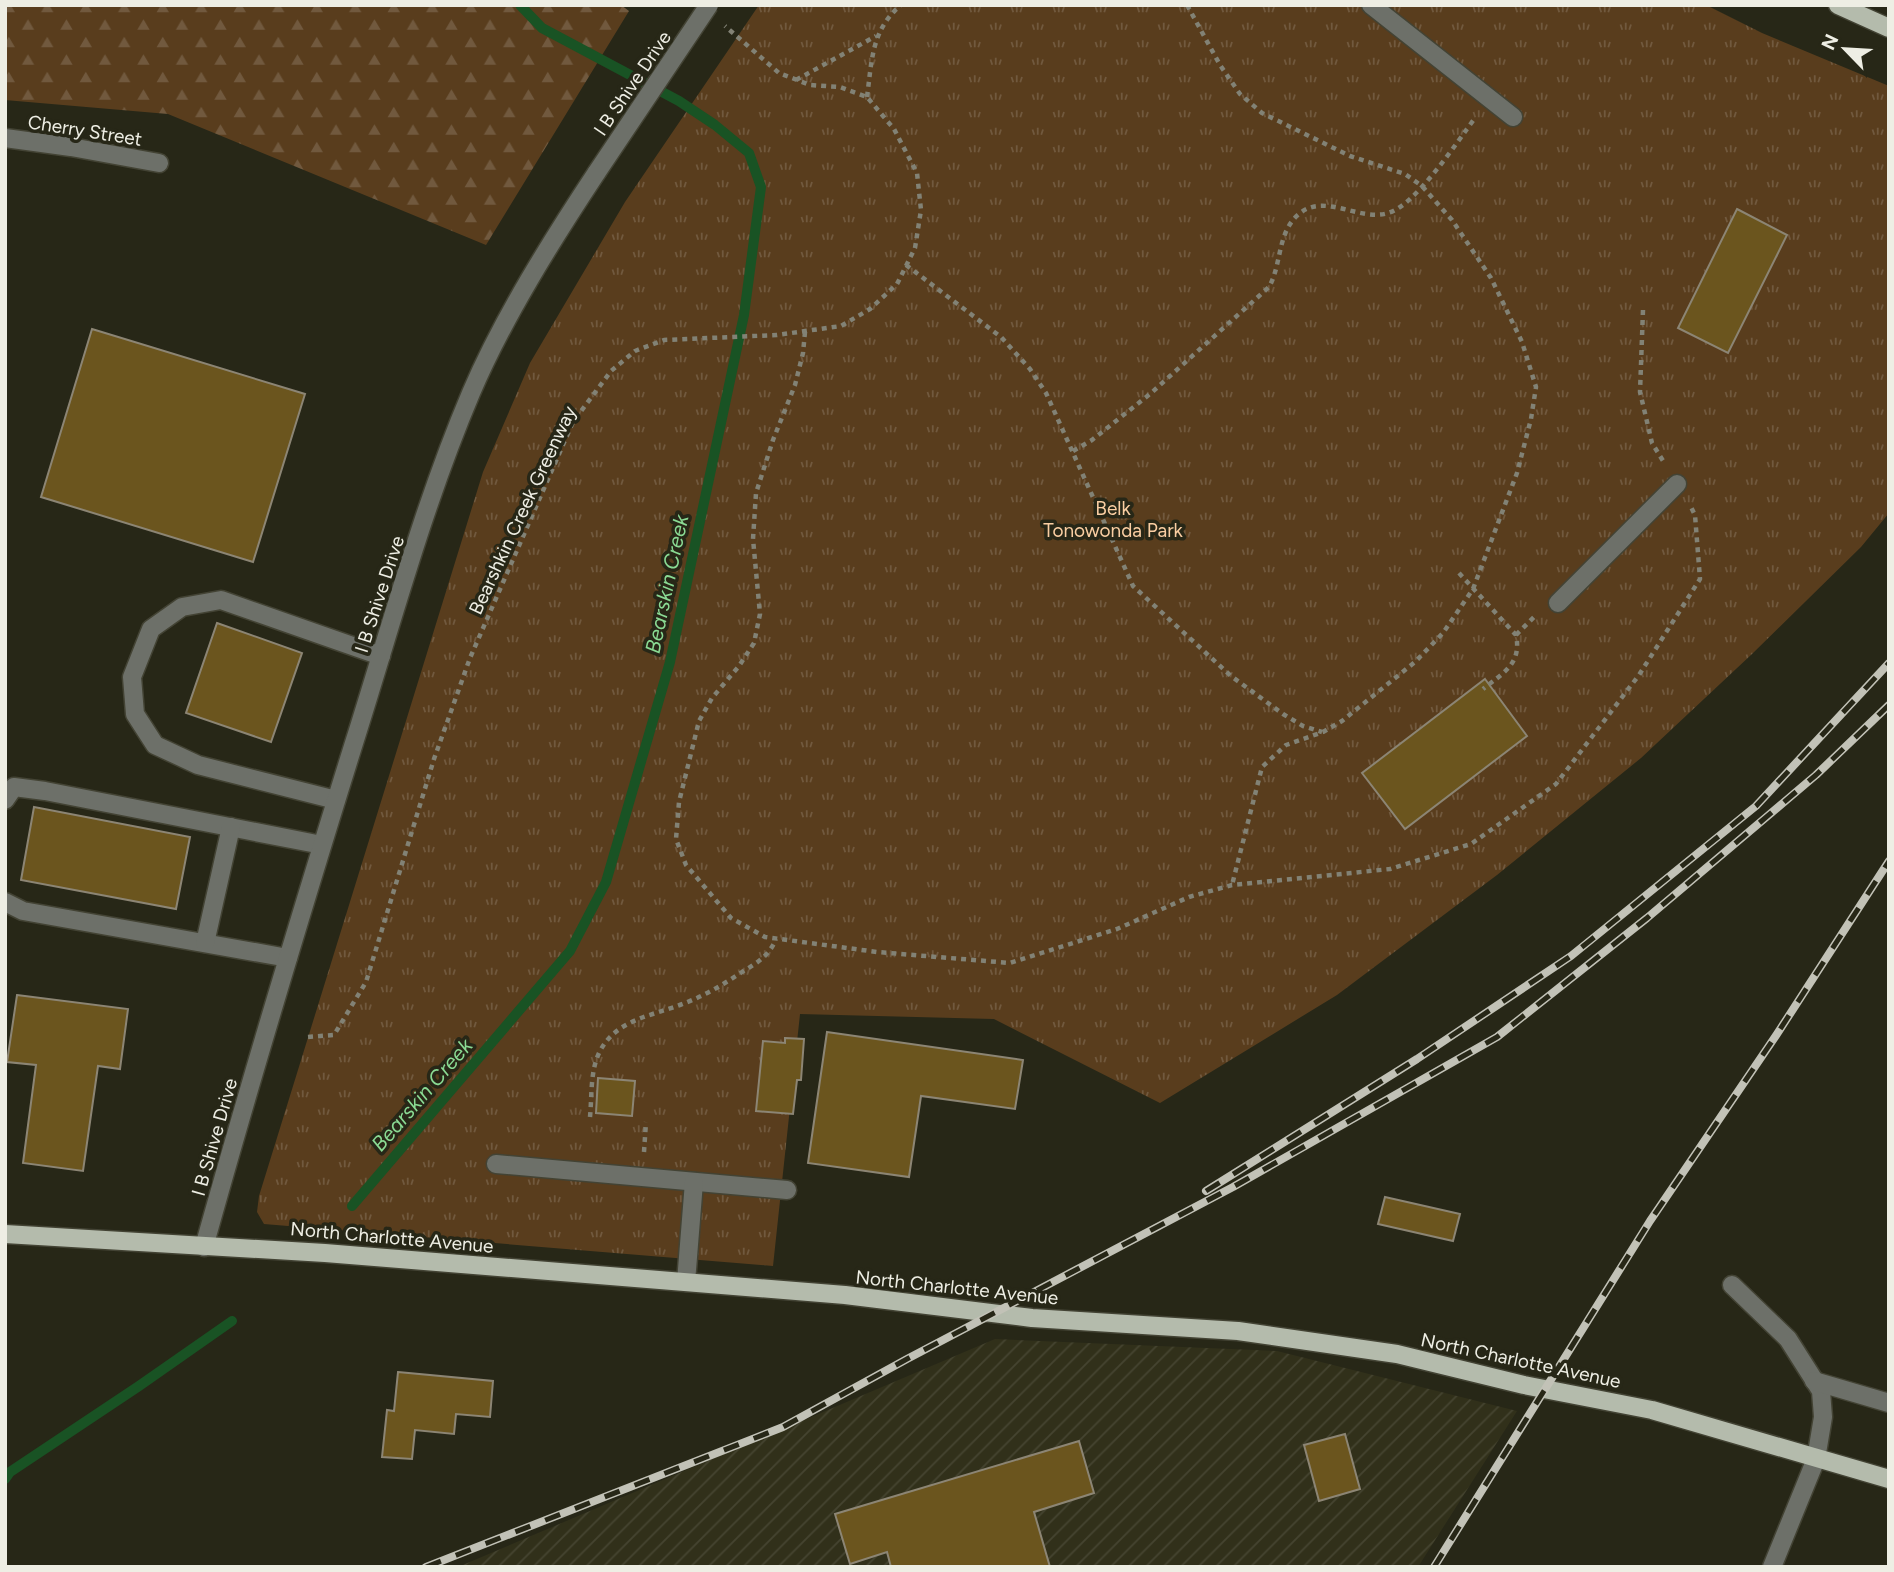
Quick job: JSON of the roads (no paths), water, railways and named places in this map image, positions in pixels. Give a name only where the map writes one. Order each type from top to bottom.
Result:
[{"type":"main road","points":[[1839,5],[1889,28]]},
{"type":"main road","name":"North Charlotte Avenue","points":[[5,1234],[204,1247],[270,1248],[845,1295],[1032,1318],[1238,1331],[1397,1354],[1524,1385],[1652,1410],[1889,1479]]},
{"type":"street","name":"I B Shive Drive","points":[[204,1247],[288,958],[407,572],[472,391],[516,304],[561,226],[709,5]]},
{"type":"street","points":[[1371,5],[1513,117]]},
{"type":"street","name":"Cherry Street","points":[[5,138],[159,163]]},
{"type":"street","points":[[1558,603],[1677,484]]},
{"type":"street","points":[[336,800],[198,765],[155,745],[135,714],[132,677],[151,629],[182,607],[221,600],[381,656]]},
{"type":"street","points":[[5,800],[14,787],[322,845]]},
{"type":"street","points":[[205,943],[231,827]]},
{"type":"street","points":[[5,902],[23,911],[288,958]]},
{"type":"street","points":[[496,1164],[787,1190]]},
{"type":"street","points":[[685,1282],[694,1182]]},
{"type":"street","points":[[1732,1284],[1788,1339],[1821,1391],[1823,1417],[1816,1459],[1772,1567]]},
{"type":"street","points":[[1815,1381],[1889,1403]]},
{"type":"waterway","name":"Bearskin Creek","points":[[352,1206],[570,951],[606,882],[670,662],[744,315],[761,187],[749,153],[715,125],[679,101],[542,28],[520,5]]},
{"type":"waterway","name":"Bearskin Creek","points":[[5,1479],[10,1472],[232,1321]]},
{"type":"railway","points":[[1206,1191],[1417,1059],[1571,956],[1756,806],[1889,663]]},
{"type":"railway","points":[[426,1567],[783,1427],[1233,1187],[1497,1037],[1647,918],[1816,775],[1889,705]]},
{"type":"railway","points":[[1434,1567],[1650,1221],[1777,1034],[1889,861]]},
{"type":"park label","name":"Belk Tonowonda Park","points":[[1113,519]]}]
